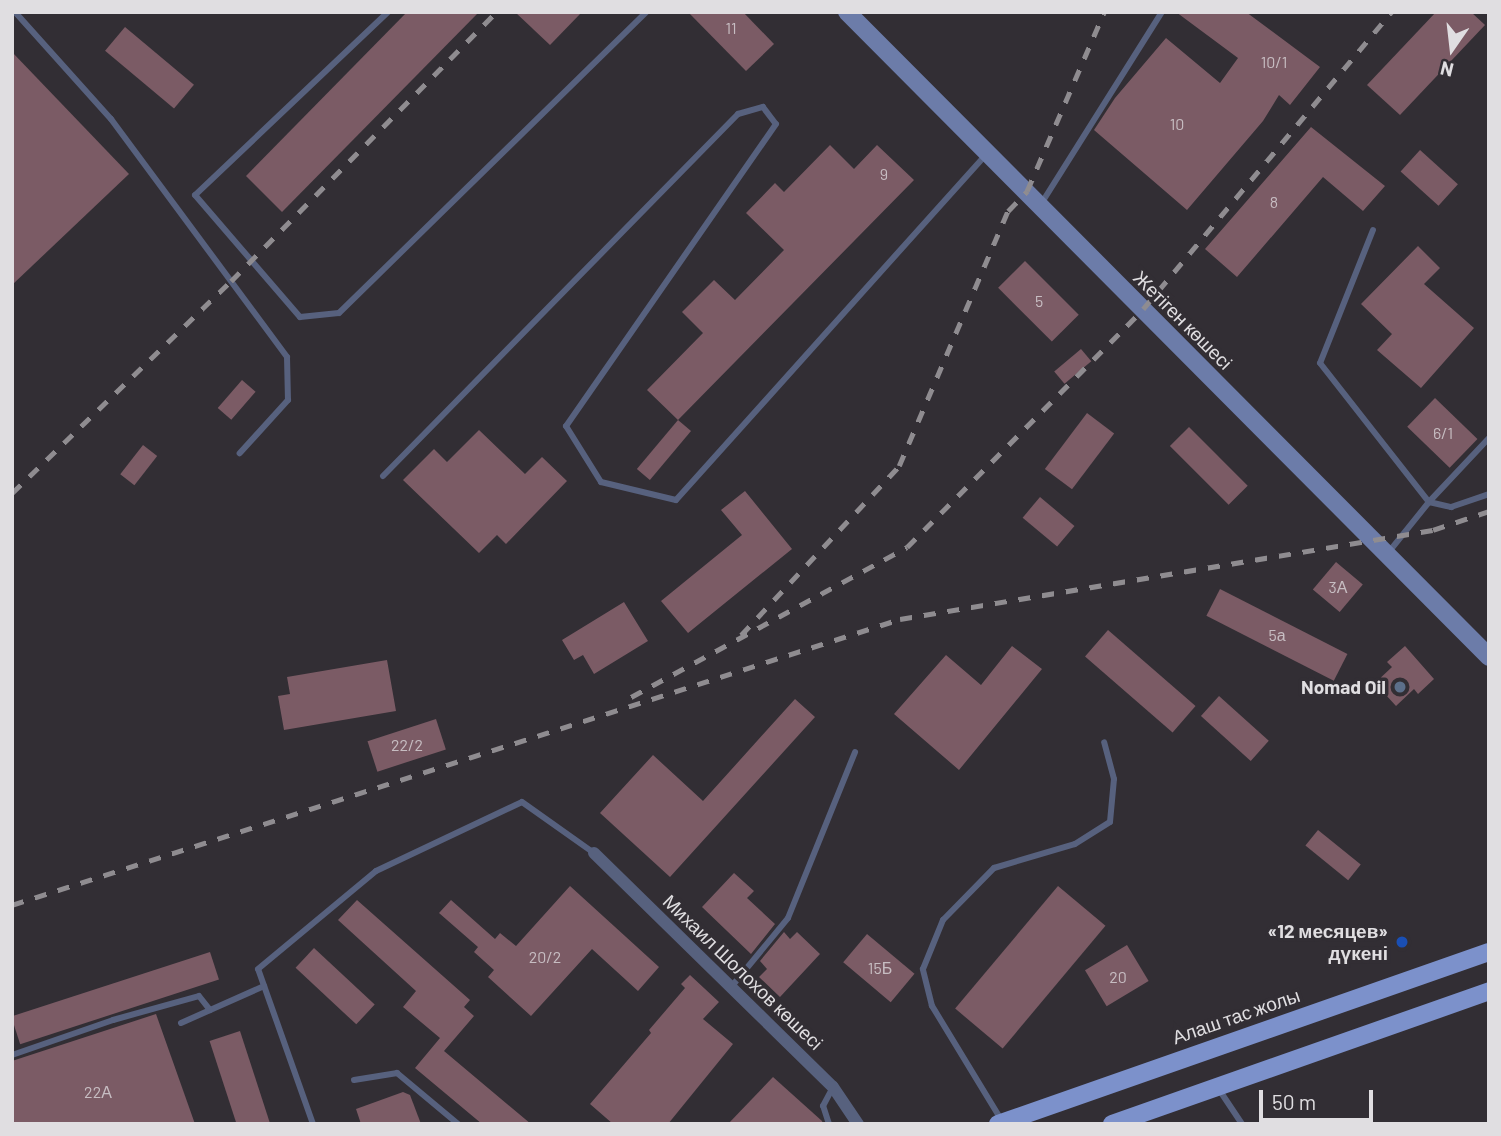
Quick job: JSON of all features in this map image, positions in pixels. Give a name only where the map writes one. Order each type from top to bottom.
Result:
[{"type":"main road","name":"Алаш тас жолы","points":[[1001,1123],[1174,1060],[1489,952]]},
{"type":"main road","points":[[1112,1124],[1489,991]]},
{"type":"street","name":"Жетіген көшесі","points":[[847,12],[1489,657]]},
{"type":"street","name":"Михаил Шолохов көшесі","points":[[594,853],[833,1087],[858,1124]]},
{"type":"lane","points":[[15,12],[111,119],[287,357],[288,400],[240,453]]},
{"type":"lane","points":[[388,12],[195,195],[300,317],[339,313],[646,12]]},
{"type":"lane","points":[[1040,205],[1162,12]]},
{"type":"lane","points":[[383,476],[738,114],[764,107],[776,124],[566,426],[601,482],[676,500],[988,153]]},
{"type":"lane","points":[[1373,230],[1320,363],[1429,502],[1451,507],[1489,494]]},
{"type":"lane","points":[[1387,555],[1429,502],[1489,438]]},
{"type":"lane","points":[[1001,1123],[932,1006],[923,969],[943,920],[994,868],[1075,844],[1111,822],[1114,779],[1104,742]]},
{"type":"lane","points":[[730,988],[788,918],[855,752]]},
{"type":"lane","points":[[313,1124],[258,969],[376,871],[522,802],[594,853]]},
{"type":"lane","points":[[181,1023],[264,986]]},
{"type":"lane","points":[[12,1055],[113,1020],[199,996],[210,1010]]},
{"type":"lane","points":[[354,1080],[397,1073],[457,1124]]},
{"type":"lane","points":[[1217,1086],[1242,1124]]},
{"type":"lane","points":[[829,1124],[823,1106],[833,1087]]},
{"type":"building","points":[[407,12],[479,12],[282,212],[246,176]]},
{"type":"building","points":[[515,12],[582,12],[550,45]]},
{"type":"building","points":[[688,12],[743,12],[774,44],[746,71]]},
{"type":"building","points":[[1176,12],[1246,12],[1320,67],[1290,105],[1279,95],[1263,121],[1187,210],[1094,130],[1115,98],[1166,38],[1220,83],[1238,58]]},
{"type":"building","points":[[1436,12],[1471,12],[1485,25],[1400,115],[1367,85]]},
{"type":"building","points":[[125,27],[194,85],[174,109],[105,51]]},
{"type":"building","points":[[12,52],[129,174],[12,285]]},
{"type":"building","points":[[1311,127],[1385,186],[1363,211],[1323,177],[1237,277],[1205,249]]},
{"type":"building","points":[[830,145],[854,169],[877,145],[914,180],[678,420],[647,390],[703,333],[682,312],[714,280],[735,300],[784,250],[746,213],[775,183],[784,192]]},
{"type":"building","points":[[1420,150],[1458,184],[1438,206],[1401,172]]},
{"type":"building","points":[[1418,246],[1440,268],[1424,284],[1474,328],[1421,388],[1377,350],[1392,334],[1361,304]]},
{"type":"building","points":[[1025,261],[1079,315],[1052,342],[998,288]]},
{"type":"building","points":[[1081,349],[1091,361],[1064,384],[1054,371]]},
{"type":"building","points":[[242,380],[256,392],[231,420],[218,408]]},
{"type":"building","points":[[1435,398],[1477,439],[1450,468],[1407,427]]},
{"type":"building","points":[[1087,413],[1114,433],[1072,489],[1045,469]]},
{"type":"building","points":[[678,420],[691,431],[650,480],[637,469]]},
{"type":"building","points":[[1189,427],[1248,486],[1229,505],[1170,446]]},
{"type":"building","points":[[479,430],[525,474],[542,457],[567,481],[506,544],[497,535],[479,553],[403,480],[434,449],[447,462]]},
{"type":"building","points":[[143,445],[157,456],[134,485],[120,474]]},
{"type":"building","points":[[745,491],[792,549],[688,633],[661,601],[742,535],[721,510]]},
{"type":"building","points":[[1040,497],[1074,526],[1057,547],[1023,518]]},
{"type":"building","points":[[1336,562],[1363,584],[1340,612],[1313,590]]},
{"type":"building","points":[[1220,589],[1347,654],[1334,681],[1206,616]]},
{"type":"building","points":[[624,602],[648,641],[594,674],[583,655],[574,660],[562,640]]},
{"type":"building","points":[[1108,630],[1196,706],[1173,733],[1085,656]]},
{"type":"building","points":[[1012,646],[1042,669],[959,770],[894,714],[946,655],[981,685]]},
{"type":"building","points":[[1405,646],[1434,679],[1418,694],[1414,689],[1396,706],[1375,683],[1392,667],[1387,662]]},
{"type":"building","points":[[387,660],[396,711],[284,730],[278,696],[290,694],[287,677]]},
{"type":"building","points":[[1219,696],[1269,741],[1251,761],[1201,716]]},
{"type":"building","points":[[795,699],[815,717],[670,877],[600,813],[653,755],[703,801]]},
{"type":"building","points":[[436,719],[446,749],[377,772],[368,741]]},
{"type":"building","points":[[1318,830],[1361,865],[1348,880],[1305,846]]},
{"type":"building","points":[[734,873],[754,891],[747,898],[775,924],[751,954],[702,907]]},
{"type":"building","points":[[570,886],[659,967],[638,991],[592,949],[531,1016],[488,977],[494,970],[474,952],[478,947],[439,913],[451,900],[495,939],[500,933],[516,946]]},
{"type":"building","points":[[1058,886],[1105,926],[1003,1048],[955,1009]]},
{"type":"building","points":[[357,900],[470,1000],[464,1007],[474,1016],[444,1051],[531,1124],[482,1124],[415,1068],[440,1038],[403,1007],[416,991],[338,920]]},
{"type":"building","points":[[784,932],[790,939],[797,932],[820,954],[780,997],[759,977],[767,969],[760,961]]},
{"type":"building","points":[[867,934],[914,974],[891,1002],[843,962]]},
{"type":"building","points":[[1127,945],[1149,981],[1107,1006],[1085,970]]},
{"type":"building","points":[[314,948],[375,1005],[356,1024],[296,968]]},
{"type":"building","points":[[210,952],[219,980],[20,1044],[12,1016]]},
{"type":"building","points":[[690,975],[719,1002],[703,1019],[733,1044],[668,1124],[613,1124],[590,1104],[651,1033],[649,1030],[685,988],[681,984]]},
{"type":"building","points":[[156,1014],[195,1124],[12,1124],[12,1061]]},
{"type":"building","points":[[240,1031],[270,1124],[237,1124],[210,1041]]},
{"type":"building","points":[[773,1077],[822,1121],[823,1124],[728,1124]]},
{"type":"building","points":[[403,1092],[410,1095],[421,1124],[361,1124],[356,1109]]},
{"type":"railway","points":[[12,493],[231,281],[496,12]]},
{"type":"railway","points":[[741,635],[899,466],[1008,211],[1027,191],[1104,12]]},
{"type":"railway","points":[[631,697],[907,547],[1143,309],[1391,12]]},
{"type":"railway","points":[[12,905],[900,619],[1433,530],[1489,511]]},
{"type":"place","name":"Nomad Oil","points":[[1400,687]]},
{"type":"place","name":"«12 месяцев» дүкені","points":[[1402,942]]}]
